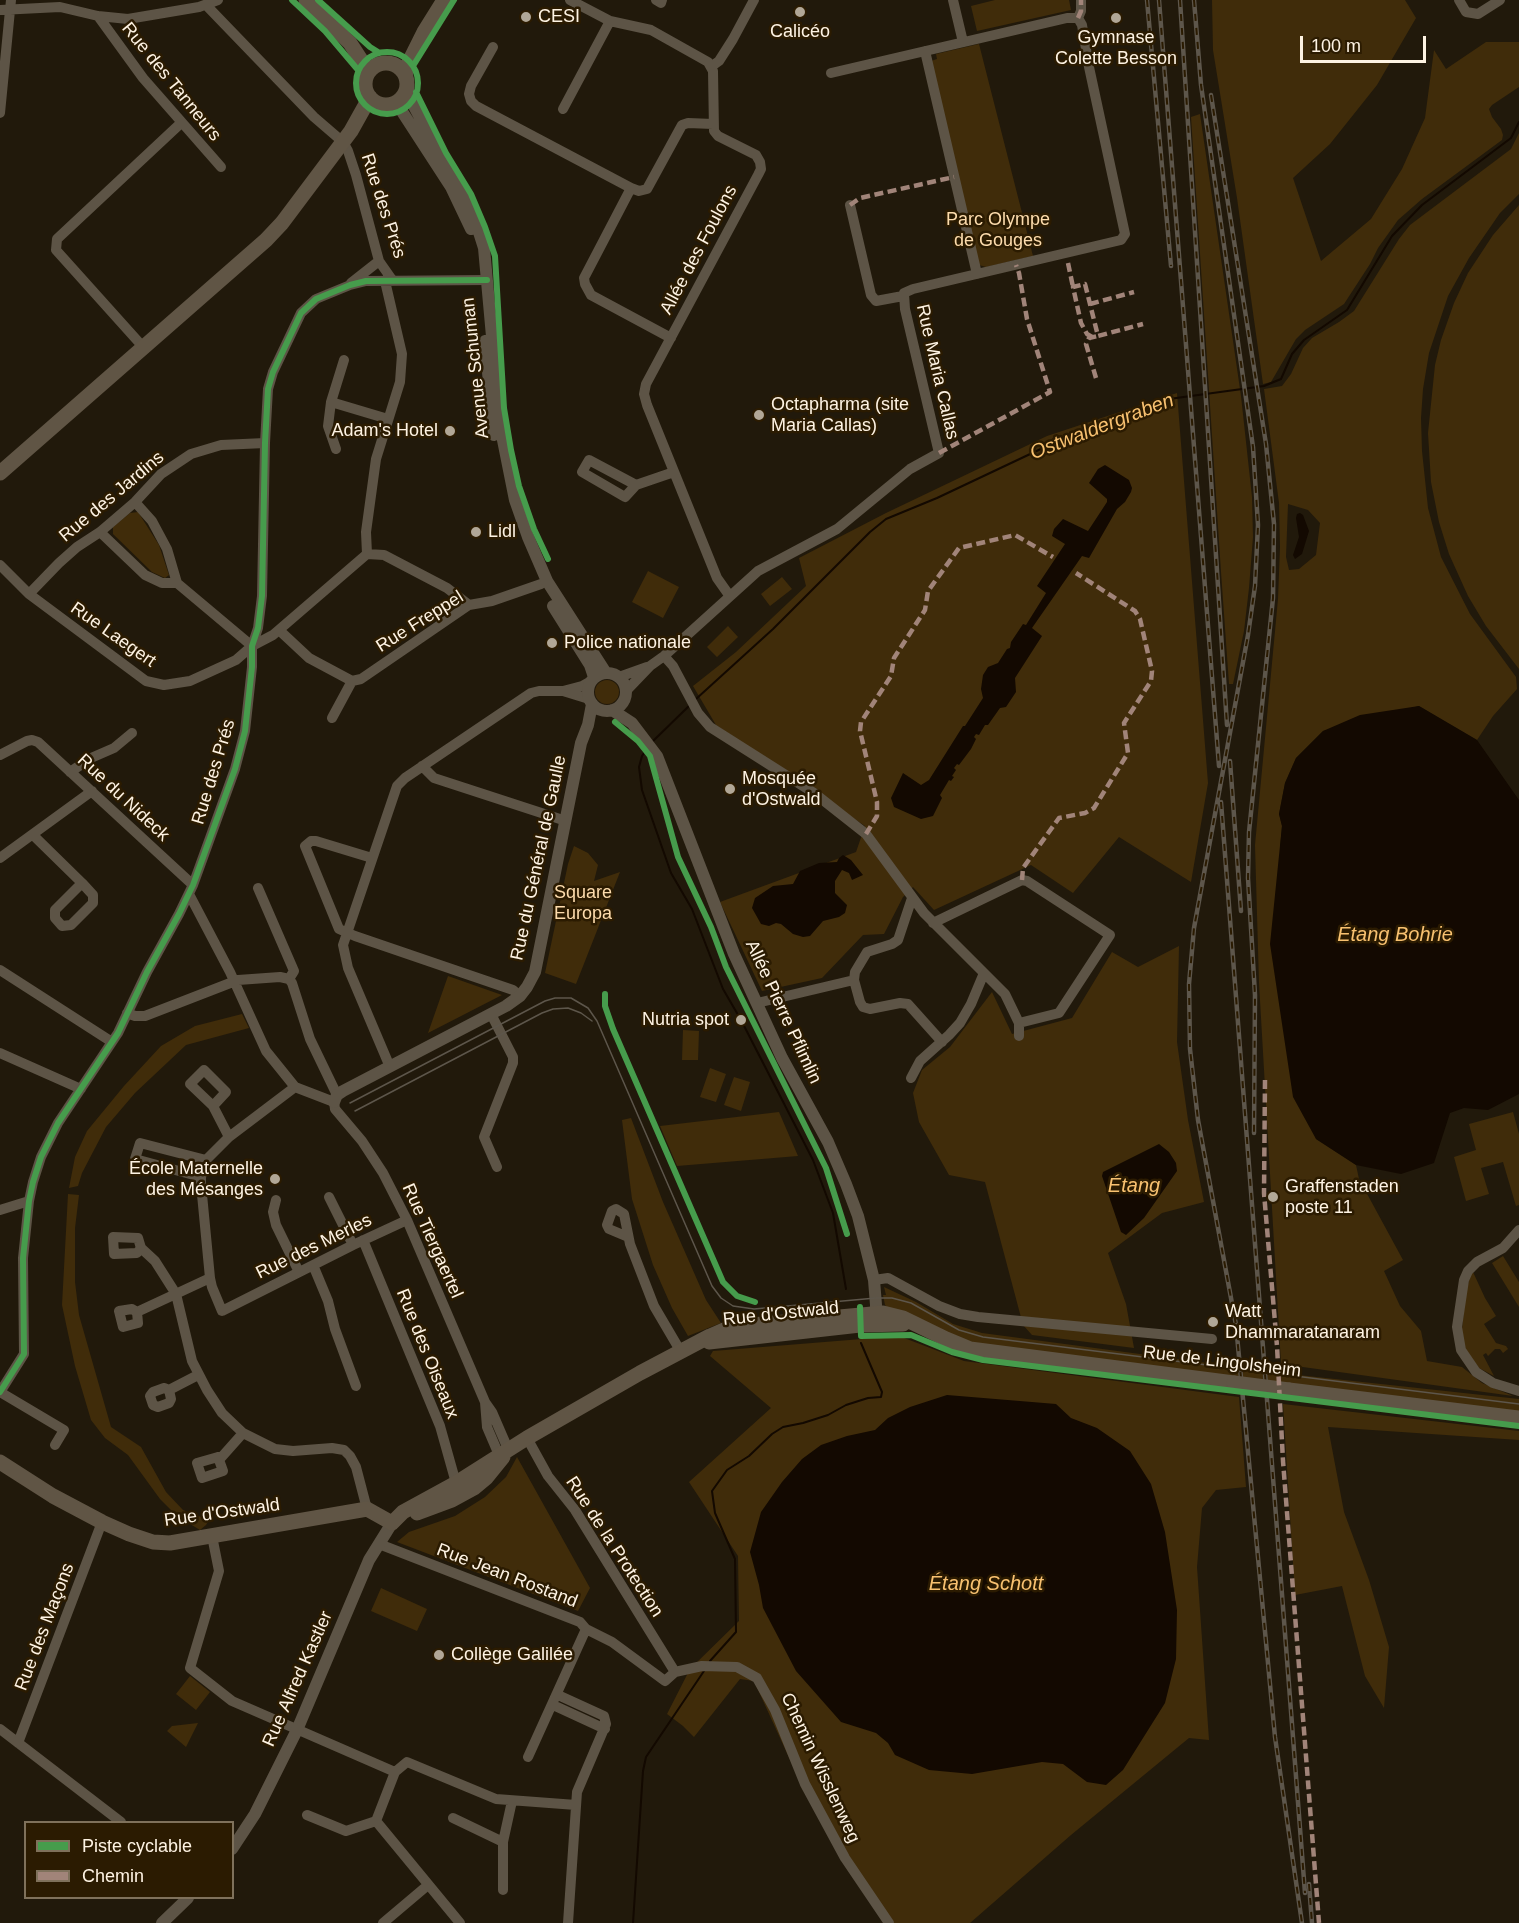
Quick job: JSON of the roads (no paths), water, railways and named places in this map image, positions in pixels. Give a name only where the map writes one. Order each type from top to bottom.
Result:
[{"type":"main road","points":[[306,0],[350,43],[367,74],[366,90],[381,102]]},
{"type":"main road","points":[[405,75],[424,32],[444,0]]},
{"type":"main road","points":[[367,74],[386,63],[424,32]]},
{"type":"main road","points":[[0,473],[274,231],[347,136],[381,102],[400,100],[406,91],[407,84],[400,68],[350,43]]},
{"type":"main road","name":"Rue d'Ostwald","points":[[392,1523],[403,1512],[456,1483],[527,1438],[710,1336],[732,1328],[875,1319]]},
{"type":"main road","name":"Rue de Lingolsheim","points":[[875,1319],[923,1328],[958,1345],[988,1352],[1519,1418]]},
{"type":"main road","name":"Rue d'Ostwald","points":[[392,1523],[452,1500],[474,1488],[494,1470],[504,1452]]},
{"type":"main road","name":"Rue d'Ostwald","points":[[0,1462],[53,1496],[102,1522],[153,1542],[170,1543],[367,1509]]},
{"type":"main road","points":[[367,1509],[392,1523]]},
{"type":"street","points":[[0,113],[7,7],[60,7],[114,19],[135,18],[206,5],[218,0]]},
{"type":"street","points":[[493,47],[471,86],[469,94],[476,106],[631,188],[639,191],[647,189],[682,125],[688,123],[713,124],[712,66],[651,30],[610,21],[583,2],[570,0]]},
{"type":"street","points":[[656,0],[661,3],[662,0]]},
{"type":"street","points":[[712,66],[733,39],[754,0]]},
{"type":"street","points":[[953,0],[963,42]]},
{"type":"street","points":[[831,73],[1067,18],[1078,18],[1081,11],[1081,0]]},
{"type":"street","points":[[1459,0],[1466,12],[1478,14],[1500,0]]},
{"type":"street","points":[[206,5],[314,117],[347,136]]},
{"type":"street","name":"Rue des Tanneurs","points":[[98,16],[143,78],[221,167]]},
{"type":"street","name":"Rue Maria Callas","points":[[625,695],[650,666],[758,571],[837,529],[909,470],[939,453],[903,296],[907,291],[1121,240],[1125,234],[1082,25],[1078,18]]},
{"type":"street","points":[[563,109],[610,21]]},
{"type":"street","points":[[926,51],[977,274]]},
{"type":"street","name":"Avenue Schuman","points":[[406,91],[471,207],[484,248],[483,280],[492,428],[508,502],[521,540],[544,582],[563,625],[597,677]]},
{"type":"street","name":"Avenue Schuman","points":[[381,102],[401,110],[451,188],[464,213],[477,250],[483,280]]},
{"type":"street","points":[[144,348],[56,249],[57,239],[181,123]]},
{"type":"street","name":"Allée des Foulons","points":[[713,124],[718,136],[756,156],[761,169],[646,384],[644,394],[646,405],[717,578],[729,595]]},
{"type":"street","name":"Rue des Prés","points":[[347,136],[348,151],[380,261],[389,281]]},
{"type":"street","points":[[631,188],[584,278],[585,284],[591,295],[671,338]]},
{"type":"street","points":[[850,205],[871,295],[876,301],[903,296]]},
{"type":"street","points":[[350,285],[380,261]]},
{"type":"street","name":"Rue des Prés","points":[[0,1392],[24,1354],[24,1258],[33,1182],[49,1140],[112,1042],[191,890],[235,769],[245,731],[252,645],[258,628],[262,596],[264,444],[268,389],[273,372],[301,313],[316,299],[366,281],[483,280]]},
{"type":"street","points":[[389,281],[402,354],[400,381],[376,459],[366,532],[367,554],[384,555],[447,588],[469,605]]},
{"type":"street","points":[[336,448],[328,426],[331,402],[344,360]]},
{"type":"street","points":[[331,402],[388,419]]},
{"type":"street","name":"Rue des Jardins","points":[[28,594],[59,562],[100,532],[135,502],[161,474],[191,454],[221,445],[264,444]]},
{"type":"street","points":[[636,485],[589,460],[582,472],[625,497],[636,485],[674,472]]},
{"type":"street","points":[[135,502],[152,521],[167,549],[177,583],[252,645]]},
{"type":"street","points":[[100,532],[145,575],[162,583],[177,583]]},
{"type":"street","name":"Rue Laegert","points":[[0,565],[28,594],[146,681],[164,685],[189,681],[236,660],[252,645],[265,641],[279,630],[367,554]]},
{"type":"street","name":"Rue Freppel","points":[[352,681],[361,680],[469,605],[492,602],[544,582]]},
{"type":"street","points":[[279,630],[309,658],[352,681],[332,718]]},
{"type":"street","points":[[664,656],[673,666],[701,718],[710,727],[814,793],[861,829],[933,923],[1005,994],[1019,1023],[1019,1036]]},
{"type":"street","name":"Rue Maria Callas","points":[[619,677],[650,666]]},
{"type":"street","points":[[590,701],[588,687],[597,677]]},
{"type":"street","points":[[390,1067],[348,968],[344,952],[347,933],[397,786],[422,766],[531,693],[563,691],[582,686],[597,677],[619,677],[625,695],[617,708],[608,711],[588,725]]},
{"type":"street","points":[[563,691],[590,701],[608,711]]},
{"type":"street","name":"Allée Pierre Pflimlin","points":[[625,695],[632,723]]},
{"type":"street","name":"Rue du Général de Gaulle","points":[[336,1099],[390,1067],[506,1006],[528,987],[535,972],[581,742],[588,725],[590,701]]},
{"type":"street","name":"Allée Pierre Pflimlin","points":[[608,711],[632,723],[657,756],[734,954],[782,1058],[828,1142],[858,1216],[874,1280],[875,1319]]},
{"type":"street","points":[[70,772],[114,747],[132,733]]},
{"type":"street","name":"Rue du Nideck","points":[[0,754],[27,741],[38,742],[92,791],[191,890]]},
{"type":"street","points":[[422,766],[434,778],[566,821]]},
{"type":"street","points":[[0,858],[92,791]]},
{"type":"street","points":[[33,835],[82,883]]},
{"type":"street","points":[[372,858],[316,841],[311,841],[305,846],[339,929],[513,990],[520,996]]},
{"type":"street","points":[[933,923],[1022,880],[1027,881],[1110,935],[1059,1013],[1019,1023]]},
{"type":"street","name":"Rue Tiergaertel","points":[[258,888],[294,971],[289,979],[310,1039],[336,1099],[335,1108],[362,1141],[383,1173],[407,1220],[485,1402],[492,1412],[504,1452]]},
{"type":"street","points":[[191,890],[266,1051],[295,1087],[336,1099]]},
{"type":"street","points":[[912,898],[898,940],[867,952],[855,972],[854,980],[863,1007],[870,1009],[900,1003],[908,1004],[942,1042]]},
{"type":"street","points":[[0,970],[112,1042]]},
{"type":"street","points":[[910,1078],[920,1061],[942,1042],[966,1013],[984,973]]},
{"type":"street","points":[[127,1012],[135,1016],[145,1016],[234,981],[280,977],[289,979]]},
{"type":"street","points":[[757,1003],[854,980]]},
{"type":"street","points":[[490,1014],[513,1057],[513,1063],[484,1137],[497,1167]]},
{"type":"street","points":[[0,1053],[81,1089]]},
{"type":"street","points":[[137,1312],[210,1278],[201,1177],[206,1160],[229,1137],[295,1087]]},
{"type":"street","points":[[213,1106],[229,1137]]},
{"type":"street","points":[[201,1177],[135,1159],[140,1143],[206,1160]]},
{"type":"street","name":"Rue des Oiseaux","points":[[329,1197],[358,1243],[440,1426],[456,1483]]},
{"type":"street","points":[[0,1210],[29,1201]]},
{"type":"street","points":[[277,1203],[273,1212],[276,1225],[299,1272]]},
{"type":"street","name":"Rue des Merles","points":[[210,1278],[222,1311],[407,1220]]},
{"type":"street","points":[[1519,1230],[1503,1248],[1477,1262],[1468,1271],[1464,1280],[1457,1327],[1461,1350],[1476,1372],[1493,1383],[1519,1391]]},
{"type":"street","points":[[628,1237],[654,1306],[686,1349]]},
{"type":"street","points":[[141,1248],[154,1261],[176,1294],[185,1339],[198,1375],[222,1413],[243,1433],[275,1449],[293,1451],[332,1448],[344,1450],[356,1467],[367,1509]]},
{"type":"street","points":[[313,1265],[328,1301],[335,1329],[356,1386]]},
{"type":"street","name":"Rue de Lingolsheim","points":[[874,1280],[888,1278],[939,1306],[960,1314],[1212,1339]]},
{"type":"street","points":[[169,1390],[198,1375]]},
{"type":"street","points":[[0,1392],[64,1430],[55,1445]]},
{"type":"street","points":[[219,1460],[243,1433]]},
{"type":"street","name":"Rue de la Protection","points":[[527,1438],[548,1476],[575,1510],[675,1672]]},
{"type":"street","name":"Rue des Maçons","points":[[18,1743],[102,1522]]},
{"type":"street","name":"Rue Alfred Kastler","points":[[234,1846],[255,1814],[297,1730],[369,1560],[392,1523]]},
{"type":"street","points":[[212,1536],[219,1571],[190,1668],[232,1701],[394,1772]]},
{"type":"street","name":"Rue Jean Rostand","points":[[379,1544],[580,1622],[586,1629],[612,1642],[665,1681],[675,1672]]},
{"type":"street","points":[[528,1757],[586,1629]]},
{"type":"street","name":"Chemin Wisslenweg","points":[[675,1672],[707,1666],[737,1667],[757,1678],[763,1686],[805,1784],[844,1858],[889,1923]]},
{"type":"street","points":[[558,1695],[604,1716],[606,1724],[577,1792],[568,1923]]},
{"type":"street","points":[[553,1706],[605,1729]]},
{"type":"street","points":[[0,1729],[120,1821]]},
{"type":"street","points":[[376,1821],[394,1772],[407,1762],[496,1799],[576,1805]]},
{"type":"street","points":[[503,1890],[503,1842],[512,1801]]},
{"type":"street","points":[[307,1815],[346,1831],[376,1821]]},
{"type":"street","points":[[453,1818],[503,1842]]},
{"type":"street","points":[[376,1821],[460,1923]]},
{"type":"street","points":[[383,1923],[428,1885]]},
{"type":"street","points":[[162,1923],[187,1899]]},
{"type":"water","points":[[1105,465],[1129,480],[1131,492],[1117,509],[1089,558],[1082,556],[1032,628],[1042,636],[1015,678],[1016,692],[1006,707],[1000,708],[979,735],[976,734],[971,749],[954,768],[956,770],[952,776],[954,777],[951,781],[949,780],[940,795],[942,798],[933,816],[921,819],[894,807],[891,798],[903,773],[921,785],[929,780],[983,698],[981,689],[983,675],[988,667],[998,663],[1010,648],[1011,642],[1023,624],[1026,625],[1046,593],[1037,586],[1065,544],[1052,536],[1054,529],[1063,519],[1088,531],[1107,502],[1107,499],[1089,483],[1098,469]]},
{"type":"water","points":[[1300,513],[1309,531],[1302,554],[1295,559],[1293,555],[1299,537],[1296,518]]},
{"type":"water","name":"Étang Bohrie","points":[[1419,706],[1477,740],[1519,800],[1519,1094],[1488,1110],[1464,1108],[1450,1113],[1434,1163],[1401,1174],[1356,1165],[1316,1139],[1293,1097],[1270,944],[1282,826],[1279,814],[1285,783],[1296,758],[1323,731],[1360,715]]},
{"type":"water","points":[[843,855],[851,860],[863,875],[852,880],[849,873],[842,870],[835,881],[835,893],[847,905],[845,913],[823,921],[810,936],[803,937],[793,934],[781,924],[776,923],[769,926],[761,924],[752,908],[755,898],[773,886],[793,884],[800,871],[819,863],[837,862]]},
{"type":"water","name":"Étang","points":[[1159,1144],[1169,1152],[1176,1163],[1177,1171],[1144,1218],[1126,1235],[1121,1232],[1102,1176],[1103,1172]]},
{"type":"water","name":"Étang Schott","points":[[947,1395],[1056,1404],[1071,1418],[1097,1428],[1130,1451],[1151,1484],[1165,1532],[1177,1610],[1176,1659],[1165,1703],[1123,1770],[1106,1785],[1087,1782],[1063,1764],[1042,1762],[972,1774],[929,1770],[895,1755],[888,1743],[876,1733],[841,1722],[796,1671],[763,1608],[750,1552],[761,1512],[782,1482],[802,1459],[821,1445],[875,1430],[888,1418],[910,1407]]},
{"type":"waterway","name":"Ostwaldergraben","points":[[696,699],[773,629],[870,532],[886,519],[937,498],[1045,447],[1169,399],[1264,386],[1281,379],[1292,354],[1304,340],[1347,310],[1392,236],[1422,205],[1511,138],[1519,122]]},
{"type":"waterway","points":[[651,743],[690,705]]},
{"type":"waterway","points":[[646,750],[639,767],[642,790],[671,873],[692,909],[723,989],[813,1160],[833,1213],[846,1289]]},
{"type":"waterway","points":[[710,1661],[736,1632],[735,1559],[715,1513],[712,1491],[727,1470],[749,1456],[772,1434],[783,1427],[828,1415],[846,1405],[868,1398],[881,1397],[882,1392],[861,1343]]},
{"type":"waterway","points":[[633,1923],[643,1771],[646,1757],[704,1671]]},
{"type":"tram line","points":[[350,1103],[545,1001],[555,998],[571,998],[588,1008],[597,1021],[712,1286],[721,1298],[733,1306],[754,1309],[892,1298],[911,1303],[959,1330],[983,1337],[1519,1404]]},
{"type":"tram line","points":[[355,1111],[542,1013],[553,1009],[568,1008],[592,1021]]},
{"type":"railway","points":[[1147,0],[1171,266]]},
{"type":"railway","points":[[1159,0],[1219,766]]},
{"type":"railway","points":[[1180,0],[1227,725]]},
{"type":"railway","points":[[1194,0],[1201,85],[1253,447],[1258,525],[1255,586],[1248,635],[1194,928],[1189,984],[1190,1049],[1198,1120],[1236,1325],[1275,1737],[1302,1923]]},
{"type":"railway","points":[[1211,95],[1266,444],[1274,524],[1273,598],[1249,832],[1248,878],[1255,995],[1254,1133]]},
{"type":"railway","points":[[1230,761],[1241,911]]},
{"type":"railway","points":[[1221,802],[1305,1893]]},
{"type":"railway","points":[[1309,1884],[1312,1923]]},
{"type":"place","name":"Calicéo","points":[[800,12]]},
{"type":"place","name":"CESI","points":[[526,17]]},
{"type":"place","name":"Gymnase Colette Besson","points":[[1116,18]]},
{"type":"place","name":"Octapharma (site Maria Callas)","points":[[759,415]]},
{"type":"place","name":"Adam's Hotel","points":[[450,431]]},
{"type":"place","name":"Lidl","points":[[476,532]]},
{"type":"place","name":"Police nationale","points":[[552,643]]},
{"type":"place","name":"Mosquée d'Ostwald","points":[[730,789]]},
{"type":"place","name":"Nutria spot","points":[[741,1020]]},
{"type":"place","name":"École Maternelle des Mésanges","points":[[275,1179]]},
{"type":"place","name":"Graffenstaden poste 11","points":[[1273,1197]]},
{"type":"place","name":"Watt Dhammaratanaram","points":[[1213,1322]]},
{"type":"place","name":"Collège Galilée","points":[[439,1655]]},
{"type":"park label","name":"Parc Olympe de Gouges","points":[[998,230]]},
{"type":"park label","name":"Square Europa","points":[[583,903]]}]
